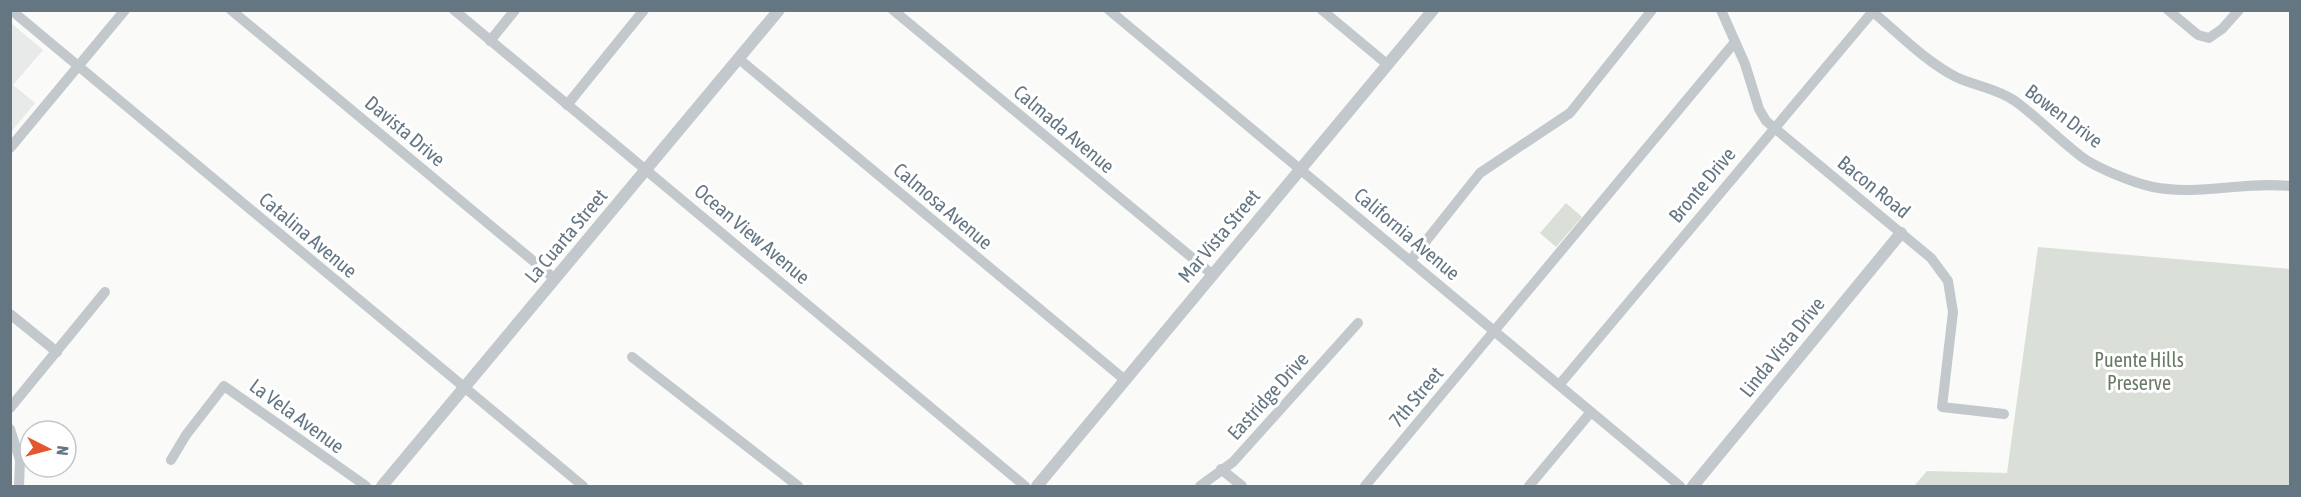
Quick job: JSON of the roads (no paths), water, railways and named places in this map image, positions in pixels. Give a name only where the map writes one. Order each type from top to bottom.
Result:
[{"type":"street","name":"Catalina Avenue","points":[[11,10],[583,486]]},
{"type":"street","points":[[10,148],[125,10]]},
{"type":"street","name":"Davista Drive","points":[[231,10],[555,279]]},
{"type":"street","name":"Ocean View Avenue","points":[[454,10],[1025,486]]},
{"type":"street","points":[[490,40],[515,10]]},
{"type":"street","points":[[567,105],[644,10]]},
{"type":"street","name":"La Cuarta Street","points":[[382,486],[779,10]]},
{"type":"street","name":"Calmada Avenue","points":[[893,10],[1213,274]]},
{"type":"street","name":"California Avenue","points":[[1109,10],[1680,486]]},
{"type":"street","points":[[1322,10],[1388,65]]},
{"type":"street","name":"Mar Vista Street","points":[[1037,486],[1433,10]]},
{"type":"street","points":[[1410,261],[1480,172],[1570,113],[1652,10]]},
{"type":"street","name":"Bacon Road","points":[[1721,10],[1745,63],[1758,109],[1773,127],[1932,258],[1940,268],[1949,289],[1953,312],[1942,407],[2004,414]]},
{"type":"street","points":[[2168,10],[2199,35],[2209,38],[2239,10]]},
{"type":"street","name":"Bronte Drive","points":[[1560,384],[1773,127],[1873,11]]},
{"type":"street","name":"Bowen Drive","points":[[1873,11],[1935,65],[1958,78],[2000,92],[2016,102],[2080,156],[2131,180],[2152,187],[2175,189],[2290,186]]},
{"type":"street","name":"7th Street","points":[[1365,486],[1735,42]]},
{"type":"street","name":"Calmosa Avenue","points":[[739,59],[1125,380]]},
{"type":"street","name":"Linda Vista Drive","points":[[1693,486],[1901,233]]},
{"type":"street","points":[[10,408],[105,292]]},
{"type":"street","points":[[10,314],[57,352]]},
{"type":"street","name":"Eastridge Drive","points":[[1200,486],[1233,462],[1358,323]]},
{"type":"street","points":[[632,357],[798,486]]},
{"type":"street","name":"La Vela Avenue","points":[[171,460],[186,435],[224,386],[366,486]]},
{"type":"street","points":[[1529,486],[1592,411]]},
{"type":"street","points":[[10,429],[20,460],[20,486]]},
{"type":"street","points":[[1221,469],[1242,486]]},
{"type":"park label","name":"Puente Hills Preserve","points":[[2139,372]]}]
